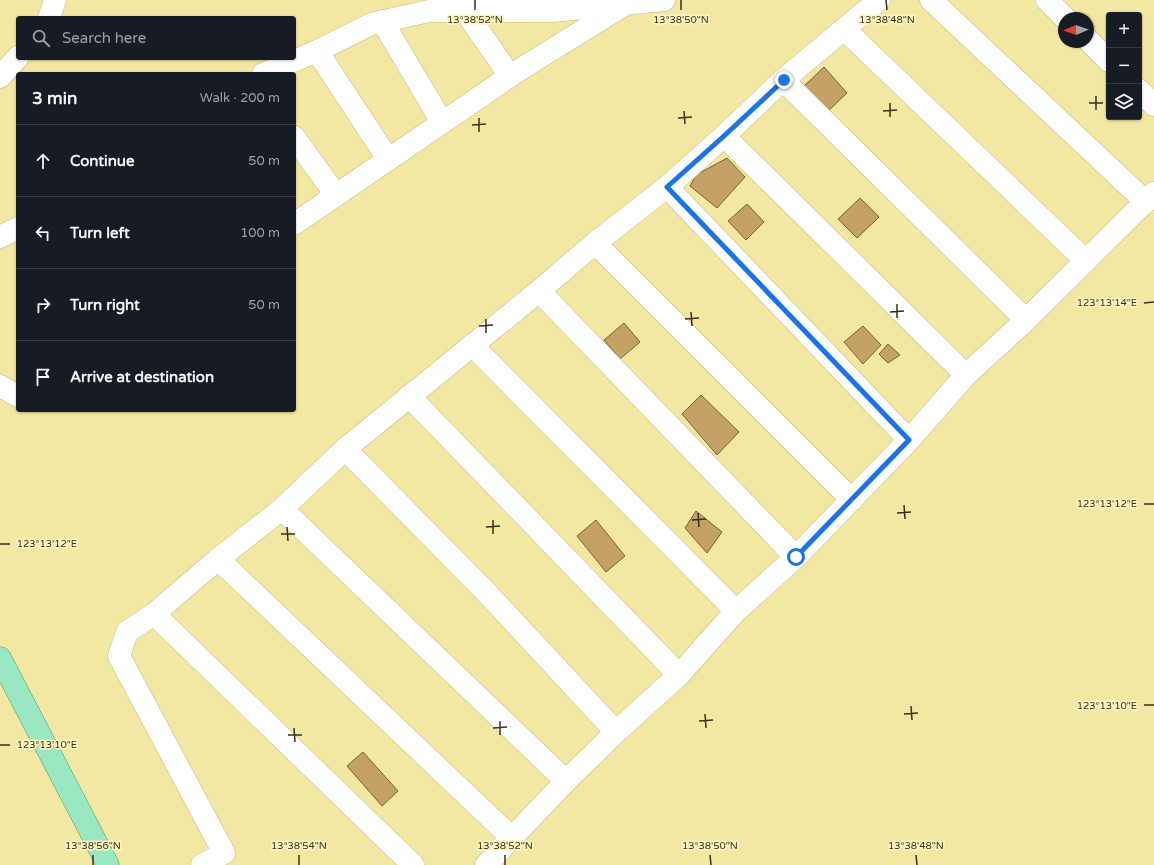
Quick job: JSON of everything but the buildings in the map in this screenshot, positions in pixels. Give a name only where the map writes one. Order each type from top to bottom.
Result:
[{"type":"main road","points":[[0,658],[108,865]]},
{"type":"street","points":[[51,16],[55,0]]},
{"type":"street","points":[[296,60],[371,24],[429,11],[552,11],[664,0]]},
{"type":"street","points":[[202,865],[227,859],[119,656],[127,632],[154,614],[218,559],[282,509],[345,449],[539,291],[595,243],[667,187],[784,80],[880,0]]},
{"type":"street","points":[[486,865],[566,781],[616,732],[679,674],[736,611],[796,557],[852,500],[909,440],[966,375],[1086,262],[1150,197],[931,0]]},
{"type":"street","points":[[1047,0],[1059,12]]},
{"type":"street","points":[[296,223],[510,76],[626,4]]},
{"type":"street","points":[[465,11],[510,76]]},
{"type":"street","points":[[382,21],[442,122]]},
{"type":"street","points":[[844,29],[1086,262]]},
{"type":"street","points":[[1094,46],[1106,58]]},
{"type":"street","points":[[317,51],[388,159]]},
{"type":"street","points":[[0,77],[16,59]]},
{"type":"street","points":[[268,72],[296,60]]},
{"type":"street","points":[[784,80],[1026,320]]},
{"type":"street","points":[[1142,93],[1154,105]]},
{"type":"street","points":[[724,136],[966,375]]},
{"type":"street","points":[[296,139],[336,195]]},
{"type":"street","points":[[667,187],[909,440]]},
{"type":"street","points":[[0,237],[16,229]]},
{"type":"street","points":[[595,243],[852,500]]},
{"type":"street","points":[[539,291],[796,557]]},
{"type":"street","points":[[472,345],[736,611]]},
{"type":"street","points":[[0,386],[16,395]]},
{"type":"street","points":[[409,396],[679,674]]},
{"type":"street","points":[[345,449],[486,592],[616,732]]},
{"type":"street","points":[[282,509],[566,781]]},
{"type":"street","points":[[218,559],[512,838]]},
{"type":"street","points":[[154,614],[413,865]]},
{"type":"route","points":[[784,80],[667,187],[909,440],[796,557]]}]
